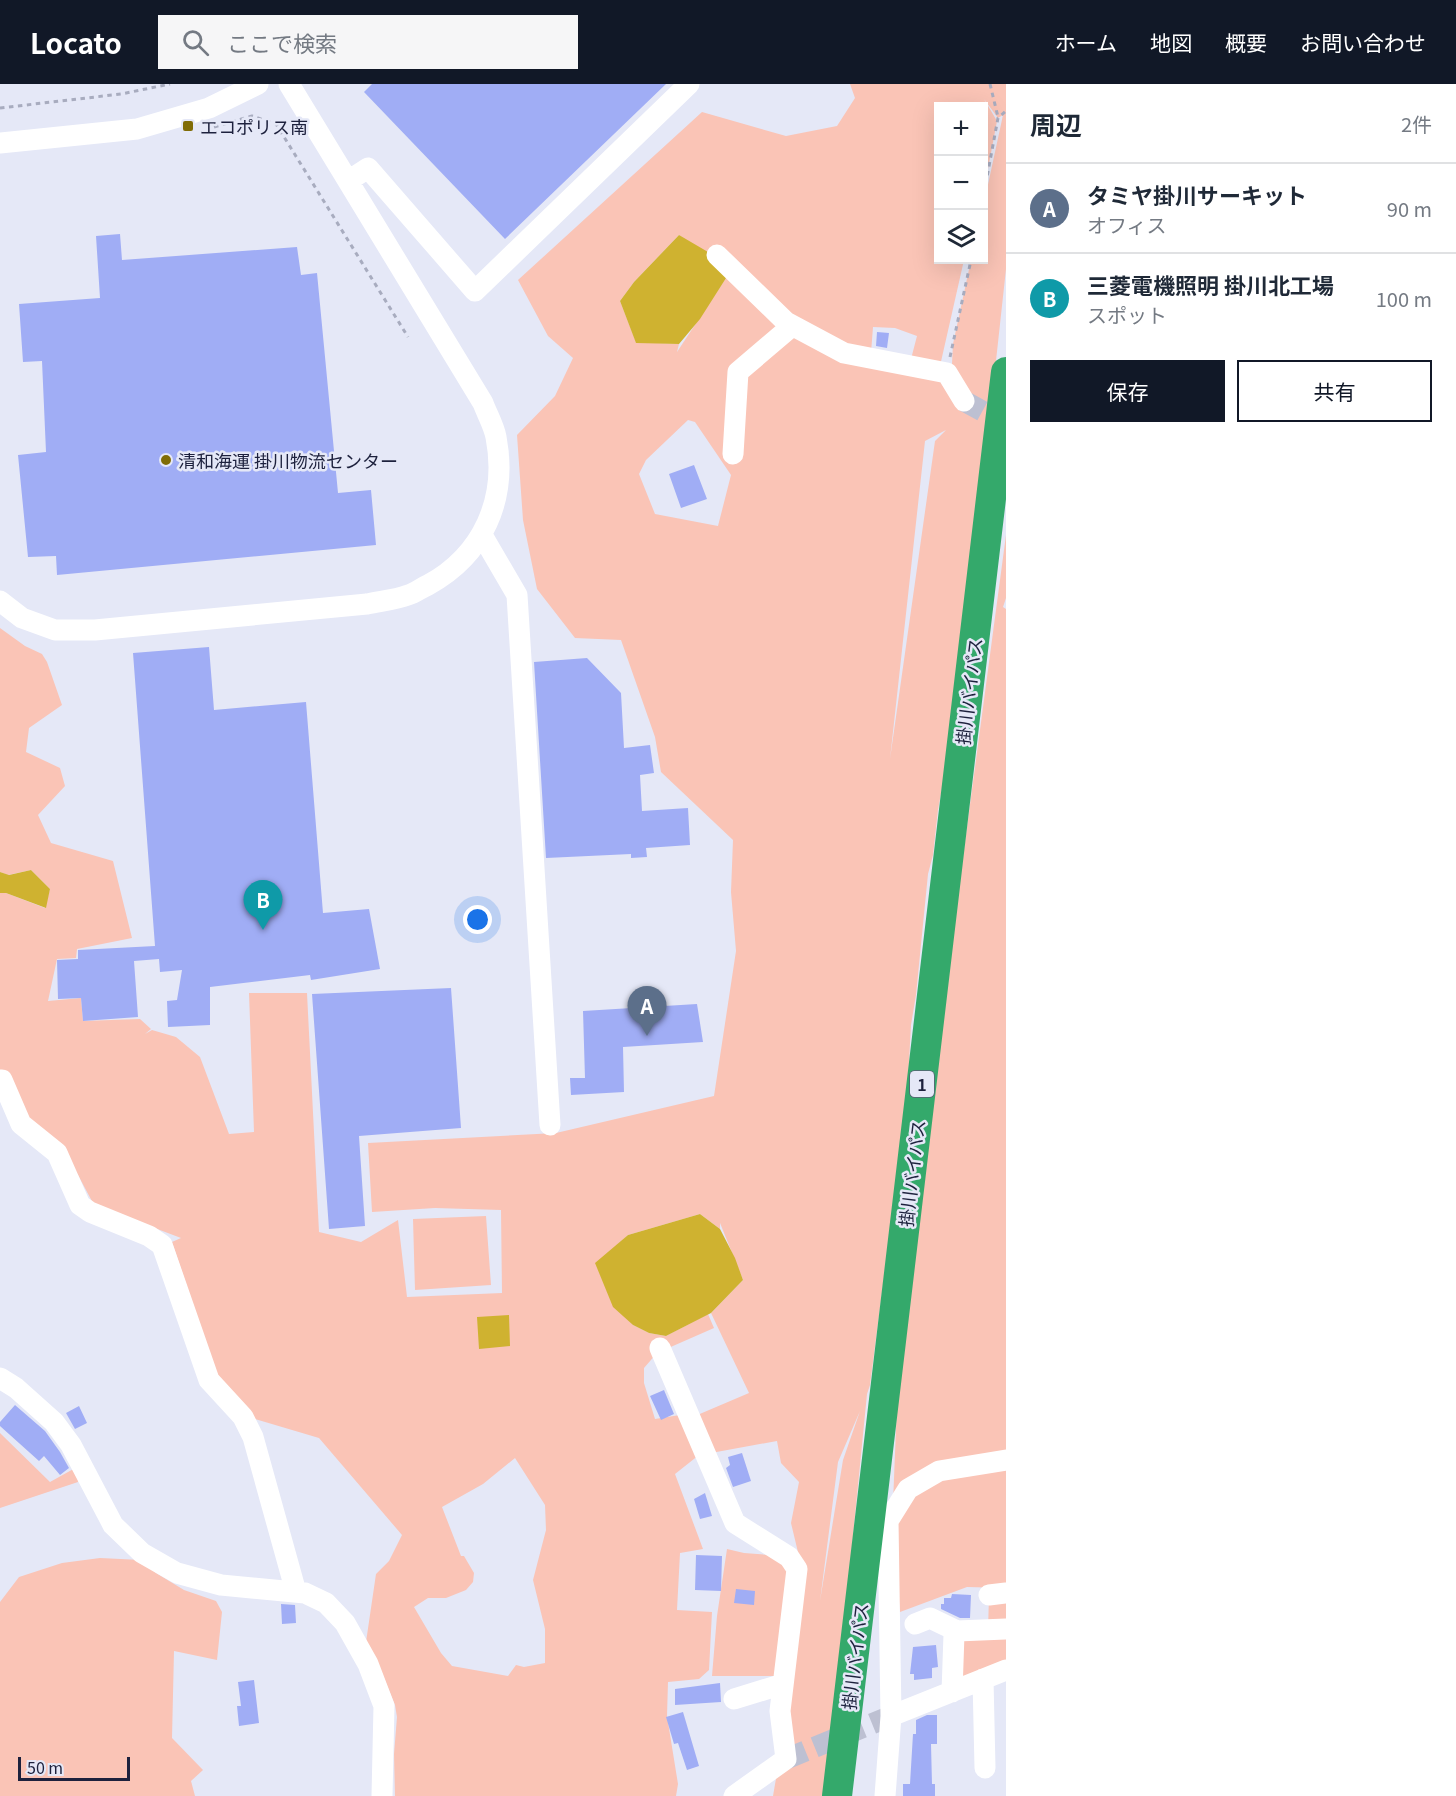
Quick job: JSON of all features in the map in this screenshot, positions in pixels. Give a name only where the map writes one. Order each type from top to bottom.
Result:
[{"type":"highway","name":"掛川バイパス","points":[[837,1796],[1006,372]]},
{"type":"street","points":[[0,143],[137,129],[208,108],[258,84]]},
{"type":"street","points":[[0,601],[22,618],[55,630],[95,630],[367,604],[409,595],[447,575],[482,535],[493,509],[500,476],[496,436],[483,403],[289,84]]},
{"type":"street","points":[[348,181],[368,168],[475,291],[690,84]]},
{"type":"street","points":[[717,255],[792,326],[844,353],[947,373],[964,401]]},
{"type":"street","points":[[733,454],[738,372],[792,326]]},
{"type":"street","points":[[482,535],[517,595],[550,1125]]},
{"type":"street","points":[[0,1080],[2,1080],[21,1124],[57,1153],[80,1205],[90,1212],[149,1236],[162,1245],[208,1380],[243,1417],[253,1437],[296,1592]]},
{"type":"street","points":[[660,1348],[735,1523],[789,1557],[796,1569],[780,1711],[786,1759],[734,1796]]},
{"type":"street","points":[[0,1378],[54,1422],[71,1445],[112,1525],[142,1552],[177,1573],[221,1585],[305,1593],[326,1604],[345,1623],[368,1664],[384,1706],[382,1796]]},
{"type":"street","points":[[885,1796],[891,1716],[888,1521],[908,1489],[939,1471],[1006,1460]]},
{"type":"street","points":[[915,1624],[930,1618],[957,1631],[1006,1629]]},
{"type":"street","points":[[952,1692],[954,1635],[957,1631]]},
{"type":"street","points":[[891,1716],[1006,1670]]},
{"type":"street","points":[[983,1679],[985,1768]]},
{"type":"street","points":[[734,1699],[783,1684]]},
{"type":"path","points":[[0,108],[121,94],[170,84]]},
{"type":"path","points":[[988,172],[998,118],[990,84]]},
{"type":"path","points":[[998,118],[1006,111]]},
{"type":"path","points":[[208,129],[252,116],[276,124],[408,337]]},
{"type":"path","points":[[947,373],[970,264]]},
{"type":"shaded area","points":[[850,84],[1006,84],[1006,269],[961,682],[928,874],[911,1025],[907,1099],[867,1394],[825,1796],[773,1796],[778,1767],[795,1759],[796,1754],[787,1724],[802,1569],[791,1523],[799,1482],[781,1463],[777,1441],[711,1453],[695,1416],[749,1393],[711,1313],[743,1280],[720,1223],[720,1229],[700,1214],[628,1235],[596,1264],[611,1301],[633,1325],[649,1333],[666,1336],[708,1314],[714,1328],[657,1353],[644,1368],[644,1383],[655,1419],[680,1415],[699,1455],[675,1474],[703,1549],[680,1553],[677,1610],[712,1612],[709,1670],[699,1679],[668,1682],[667,1716],[678,1784],[676,1796],[395,1796],[394,1754],[397,1717],[395,1705],[366,1642],[376,1574],[389,1561],[402,1535],[319,1438],[255,1419],[217,1376],[172,1242],[181,1238],[94,1205],[78,1175],[22,1119],[7,1071],[0,1070],[0,893],[6,893],[45,908],[50,889],[31,870],[8,875],[0,872],[0,628],[25,646],[42,654],[62,705],[29,728],[26,752],[60,768],[65,786],[38,815],[51,843],[113,861],[132,938],[77,949],[76,958],[57,959],[48,1001],[81,998],[83,1021],[140,1019],[151,1029],[145,1034],[152,1030],[176,1037],[200,1057],[229,1134],[254,1132],[249,993],[307,993],[319,1232],[361,1242],[398,1220],[407,1297],[502,1293],[501,1210],[435,1208],[372,1212],[368,1143],[556,1133],[714,1096],[736,951],[731,892],[733,840],[661,772],[655,737],[621,640],[575,638],[537,589],[523,520],[517,435],[555,396],[573,358],[548,336],[518,280],[702,112],[786,136],[837,126],[855,98]],"holes":[[[679,235],[728,275],[677,352],[679,344],[636,342],[620,301],[634,282]],[[688,420],[695,422],[731,475],[718,526],[655,514],[639,474],[646,460]],[[946,430],[935,441],[890,759],[925,441]],[[860,1411],[843,1460],[820,1601],[838,1462]],[[515,1458],[545,1505],[546,1530],[533,1580],[545,1629],[545,1663],[524,1667],[516,1665],[508,1676],[452,1666],[441,1653],[414,1607],[428,1598],[446,1598],[466,1590],[473,1582],[474,1573],[464,1556],[461,1556],[442,1507],[483,1484]]]},
{"type":"shaded area","points":[[988,106],[997,121],[988,169],[988,156]]},
{"type":"shaded area","points":[[679,235],[708,252],[728,275],[700,319],[679,344],[636,343],[620,301],[634,282]]},
{"type":"shaded area","points":[[1006,535],[1006,598],[1003,607],[1006,609],[1006,1588],[967,1587],[900,1612],[892,1528],[900,1329]]},
{"type":"shaded area","points":[[31,870],[50,889],[46,908],[6,893],[0,893],[0,872],[9,875]]},
{"type":"shaded area","points":[[700,1214],[720,1229],[743,1280],[711,1313],[666,1336],[649,1333],[633,1325],[613,1307],[595,1263],[628,1235]]},
{"type":"shaded area","points":[[486,1216],[491,1285],[415,1290],[413,1219]]},
{"type":"shaded area","points":[[509,1315],[510,1346],[479,1349],[477,1317]]},
{"type":"shaded area","points":[[0,1433],[50,1482],[77,1467],[78,1482],[0,1508]]},
{"type":"shaded area","points":[[727,1549],[744,1553],[783,1556],[791,1577],[777,1676],[712,1676],[717,1616]]},
{"type":"shaded area","points":[[100,1558],[141,1560],[156,1573],[184,1590],[216,1601],[222,1612],[217,1660],[174,1651],[172,1738],[203,1770],[191,1781],[195,1796],[0,1796],[0,1602],[19,1577],[62,1563]]},
{"type":"shaded area","points":[[1006,1593],[1006,1663],[959,1680],[961,1629],[988,1631],[989,1595]]},
{"type":"building","points":[[372,84],[666,84],[505,239],[364,92]]},
{"type":"building","points":[[120,234],[122,260],[297,247],[301,275],[317,273],[338,493],[371,490],[376,545],[57,575],[56,556],[28,557],[18,455],[46,452],[42,361],[23,362],[19,304],[100,298],[96,236]]},
{"type":"building","points":[[877,332],[889,333],[887,348],[876,346]]},
{"type":"building","points":[[694,465],[707,499],[681,508],[669,474]]},
{"type":"building","points":[[209,647],[214,710],[306,702],[323,913],[369,909],[380,969],[311,980],[310,975],[210,987],[210,1025],[168,1027],[167,1001],[177,1000],[182,970],[160,972],[159,959],[134,961],[138,1017],[83,1021],[81,998],[58,999],[57,960],[78,959],[78,950],[155,946],[133,653]]},
{"type":"building","points":[[587,658],[621,693],[624,748],[650,745],[654,773],[640,775],[642,811],[688,808],[690,845],[646,848],[647,857],[631,858],[631,854],[546,858],[534,662]]},
{"type":"building","points":[[451,988],[461,1128],[359,1136],[365,1226],[329,1229],[312,994]]},
{"type":"building","points":[[697,1004],[703,1042],[623,1047],[624,1092],[571,1095],[570,1078],[585,1078],[583,1011]]},
{"type":"building","points":[[664,1390],[674,1414],[661,1420],[650,1396]]},
{"type":"building","points":[[15,1405],[45,1431],[60,1452],[69,1468],[60,1475],[44,1456],[39,1461],[0,1426],[0,1422]]},
{"type":"building","points":[[79,1406],[87,1423],[75,1429],[66,1413]]},
{"type":"building","points":[[742,1453],[751,1481],[733,1487],[726,1468],[730,1465],[728,1457]]},
{"type":"building","points":[[705,1493],[712,1516],[700,1519],[694,1499]]},
{"type":"building","points":[[696,1555],[722,1556],[721,1591],[695,1590]]},
{"type":"building","points":[[736,1589],[755,1591],[754,1605],[734,1603]]},
{"type":"building","points":[[952,1594],[971,1595],[970,1618],[960,1618],[941,1609],[944,1598],[951,1598]]},
{"type":"building","points":[[281,1604],[295,1605],[296,1623],[282,1624]]},
{"type":"building","points":[[936,1645],[938,1667],[932,1668],[932,1678],[914,1680],[914,1674],[910,1674],[913,1647]]},
{"type":"building","points":[[254,1680],[259,1723],[239,1726],[237,1706],[241,1706],[238,1682]]},
{"type":"building","points":[[720,1683],[721,1702],[675,1705],[675,1689]]},
{"type":"building","points":[[683,1712],[699,1766],[687,1770],[678,1743],[674,1744],[666,1717]]},
{"type":"building","points":[[927,1715],[937,1715],[937,1744],[931,1744],[932,1784],[935,1784],[935,1796],[903,1796],[903,1784],[910,1784],[916,1720]]},
{"type":"tunnel","points":[[964,401],[1006,424]]},
{"type":"tunnel","points":[[786,1759],[891,1716]]},
{"type":"place","name":"エコポリス南","points":[[188,126]]},
{"type":"place","name":"清和海運 掛川物流センター","points":[[166,460]]},
{"type":"place","name":"三菱電機照明 掛川北工場","points":[[263,930]]},
{"type":"place","name":"タミヤ掛川サーキット","points":[[647,1036]]}]
